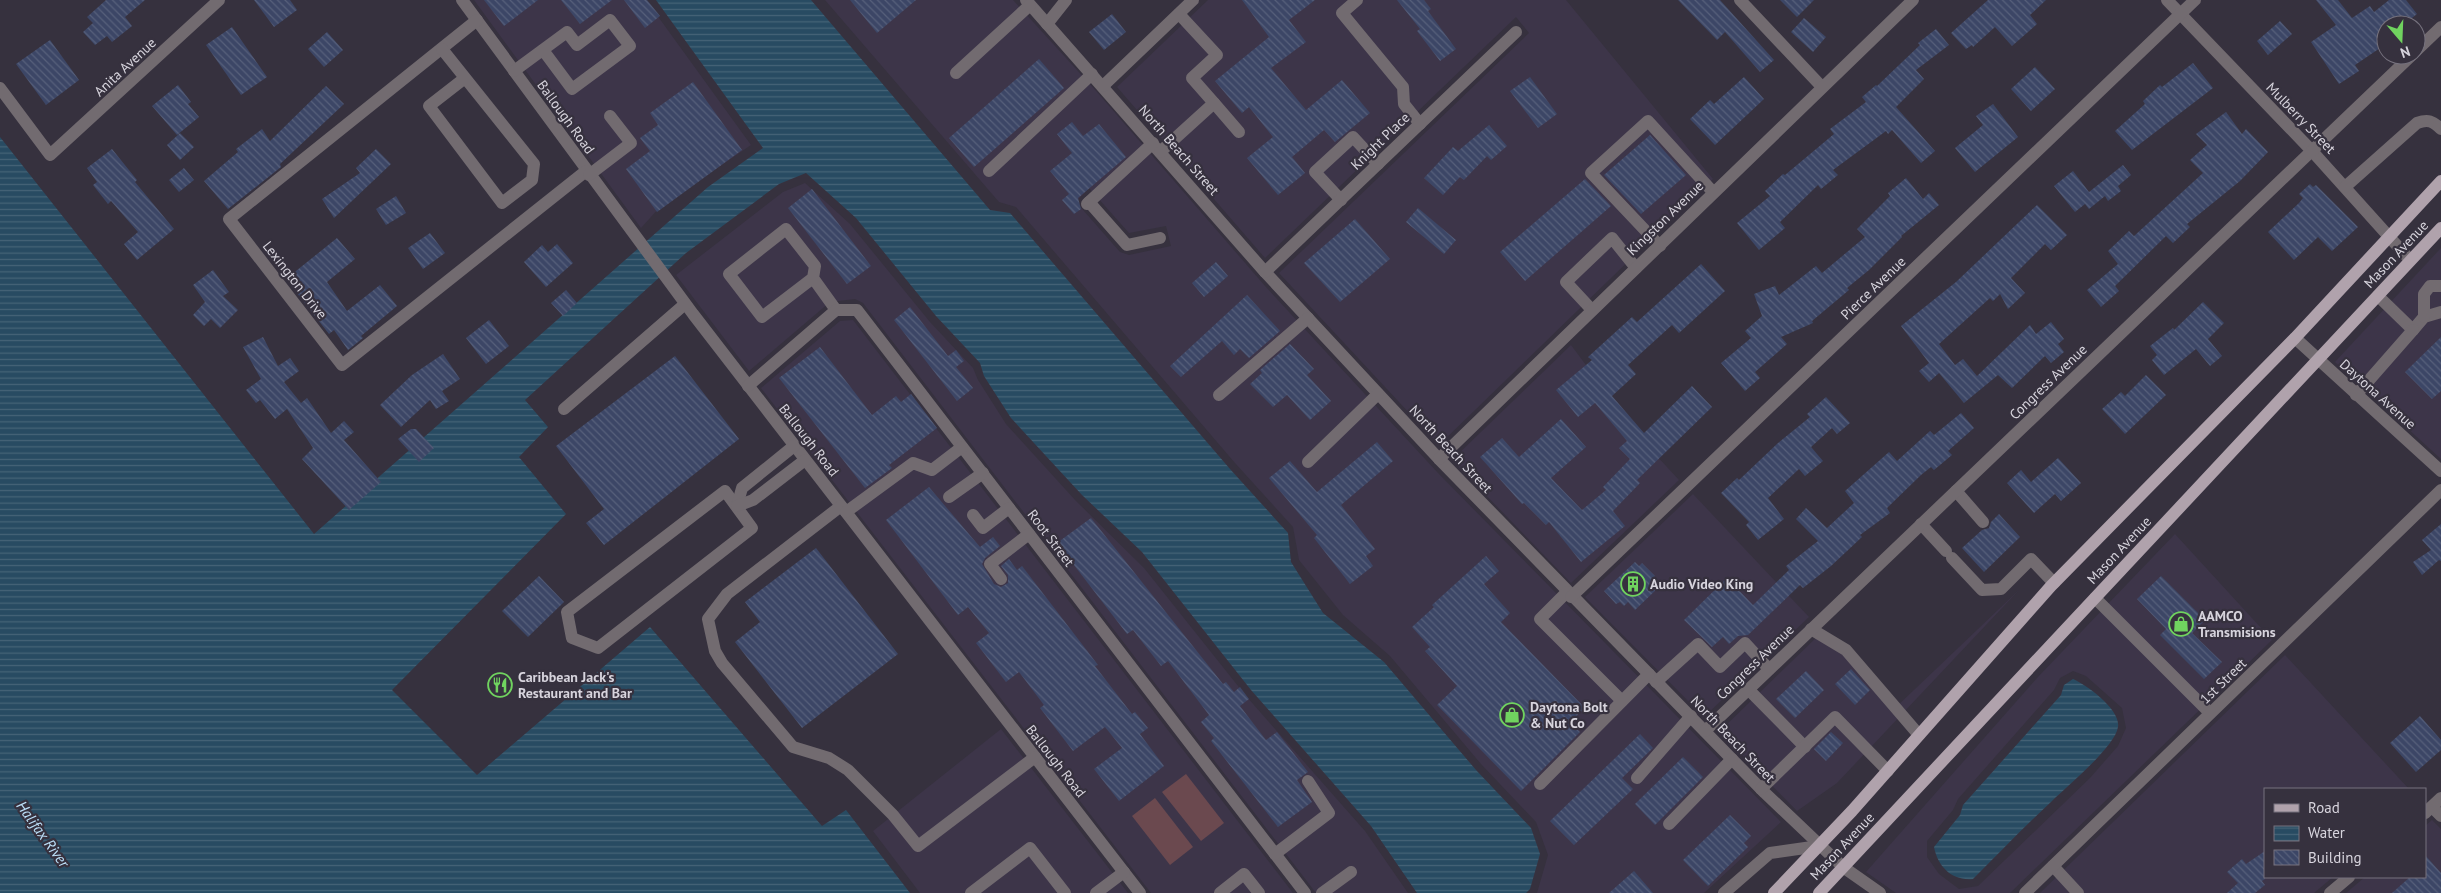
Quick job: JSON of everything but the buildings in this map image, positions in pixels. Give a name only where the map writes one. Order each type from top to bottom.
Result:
[{"type":"main road","name":"Mason Avenue","points":[[1774,893],[1820,846],[1920,736],[2054,583],[2295,338],[2441,180]]},
{"type":"main road","name":"Mason Avenue","points":[[1819,893],[2441,228]]},
{"type":"street","name":"Ballough Road","points":[[463,0],[685,304],[1140,893]]},
{"type":"street","points":[[1047,24],[1066,0]]},
{"type":"street","points":[[1103,86],[1193,0]]},
{"type":"street","points":[[1357,0],[1342,13],[1403,86],[1404,104],[1420,124]]},
{"type":"street","points":[[1740,0],[1822,87]]},
{"type":"street","name":"Kingston Avenue","points":[[1439,459],[1913,0]]},
{"type":"street","name":"Mulberry Street","points":[[2167,0],[2312,151],[2390,235],[2410,260]]},
{"type":"street","name":"Pierce Avenue","points":[[1622,701],[1540,619],[1569,594],[2195,0]]},
{"type":"street","name":"Anita Avenue","points":[[0,88],[50,155],[213,2]]},
{"type":"street","points":[[956,74],[1028,3]]},
{"type":"street","name":"North Beach Street","points":[[1028,3],[1157,147],[1265,272],[1439,459],[1761,789],[1843,867],[1880,893]]},
{"type":"street","points":[[1179,14],[1217,55],[1192,78],[1239,132]]},
{"type":"street","name":"Lexington Drive","points":[[477,20],[229,219],[342,365],[588,173]]},
{"type":"street","points":[[514,71],[543,50],[568,32],[577,45],[610,20],[630,46],[572,89],[543,50]]},
{"type":"street","points":[[2426,41],[2441,27]]},
{"type":"street","name":"Knight Place","points":[[1265,272],[1516,32]]},
{"type":"street","points":[[442,49],[534,164],[532,180],[502,202],[429,106],[465,78]]},
{"type":"street","name":"Congress Avenue","points":[[1705,731],[2402,65]]},
{"type":"street","points":[[988,171],[1092,74]]},
{"type":"street","points":[[1160,238],[1127,245],[1088,203],[1214,103]]},
{"type":"street","points":[[588,173],[631,143],[610,116]]},
{"type":"street","points":[[2345,187],[2417,123],[2425,120],[2434,122],[2441,128]]},
{"type":"street","points":[[1660,246],[1591,173],[1648,121],[1714,192]]},
{"type":"street","points":[[1341,200],[1315,172],[1353,137],[1378,164]]},
{"type":"street","points":[[748,386],[836,310],[813,278],[815,266],[786,229],[728,274],[762,317],[813,278]]},
{"type":"street","points":[[1592,310],[1566,282],[1612,238],[1636,268]]},
{"type":"street","points":[[2424,317],[2424,294],[2430,286],[2441,286]]},
{"type":"street","points":[[2378,296],[2413,330]]},
{"type":"street","points":[[564,409],[685,304]]},
{"type":"street","name":"Root Street","points":[[836,310],[856,310],[1305,893]]},
{"type":"street","points":[[2356,395],[2424,317],[2441,312]]},
{"type":"street","points":[[1219,395],[1308,318]]},
{"type":"street","name":"Daytona Avenue","points":[[2295,338],[2441,471]]},
{"type":"street","points":[[1308,462],[1378,394]]},
{"type":"street","points":[[737,506],[725,491],[567,612],[572,638],[598,648],[752,528],[737,506],[742,488],[794,446]]},
{"type":"street","points":[[962,447],[932,470],[913,463],[843,509],[727,594],[708,619],[715,651],[722,663],[793,747],[829,758],[848,770],[893,815],[918,846],[1034,757]]},
{"type":"street","points":[[737,506],[753,500],[805,460]]},
{"type":"street","points":[[949,497],[982,473]]},
{"type":"street","name":"1st Street","points":[[2025,893],[2441,490]]},
{"type":"street","points":[[1956,491],[1983,522]]},
{"type":"street","points":[[973,514],[983,528],[1009,508]]},
{"type":"street","points":[[1921,524],[1982,590],[2001,589],[2031,559],[2054,583]]},
{"type":"street","points":[[1001,579],[990,564],[1029,534]]},
{"type":"street","points":[[2095,598],[2210,714]]},
{"type":"street","points":[[1811,629],[1846,650],[1920,736]]},
{"type":"street","points":[[1540,784],[1622,701],[1698,644],[1720,667],[1745,643],[1769,669]]},
{"type":"street","points":[[1748,689],[1805,747]]},
{"type":"street","points":[[1637,778],[1690,716]]},
{"type":"street","points":[[1761,789],[1835,718],[1888,771]]},
{"type":"street","points":[[1669,824],[1732,760]]},
{"type":"street","points":[[1274,854],[1329,813],[1308,781]]},
{"type":"street","points":[[1724,893],[1770,853],[1820,846]]},
{"type":"street","points":[[971,893],[1030,848],[1065,893]]},
{"type":"street","points":[[2054,866],[2078,893]]},
{"type":"street","points":[[1096,893],[1124,872]]},
{"type":"street","points":[[1322,893],[1351,872]]},
{"type":"street","points":[[1220,893],[1244,874],[1259,893]]},
{"type":"street","points":[[2330,893],[2348,878]]},
{"type":"shaded area","points":[[474,0],[646,0],[751,145],[659,208],[641,228]]},
{"type":"shaded area","points":[[825,0],[1013,0],[1097,92],[1265,286],[1438,473],[1781,822],[1704,893],[1537,893],[1548,855],[1536,822],[1481,764],[1390,656],[1343,615],[1299,560],[1293,527],[1235,463],[1016,207],[999,202]],"holes":[[[1089,188],[1129,233],[1166,226],[1171,246],[1129,255],[1120,252],[1076,202]]]},
{"type":"shaded area","points":[[1208,0],[1566,0],[1713,179],[1439,445],[1279,273],[1529,33],[1516,17],[1265,258],[1117,87]]},
{"type":"shaded area","points":[[805,183],[850,224],[930,322],[973,368],[978,380],[1006,424],[1076,501],[1144,568],[1246,696],[1365,831],[1408,893],[1316,893],[863,303],[855,299],[830,302],[749,371],[676,275],[783,192]]},
{"type":"shaded area","points":[[2441,248],[2441,459],[2335,362]]},
{"type":"shaded area","points":[[853,320],[1293,893],[1151,893],[761,388],[840,321]]},
{"type":"shaded area","points":[[1571,345],[1642,440],[1679,480],[1571,583],[1452,460]]},
{"type":"shaded area","points":[[1693,494],[1809,617],[1704,717],[1585,597]]},
{"type":"shaded area","points":[[2175,534],[2272,640],[2010,893],[1896,893],[1866,872],[2037,678]],"holes":[[[2073,671],[2086,676],[2122,708],[2126,728],[2118,746],[2090,778],[1978,886],[1959,889],[1939,874],[1927,857],[1927,841],[1953,810],[1958,799],[2054,690],[2060,678]]]},
{"type":"shaded area","points":[[2019,590],[1837,783],[1797,811],[1719,732],[1822,632],[1894,709]]},
{"type":"shaded area","points":[[2285,655],[2408,788],[2264,788],[2264,878],[2332,878],[2314,893],[2040,893]]},
{"type":"shaded area","points":[[1001,729],[1128,893],[920,893],[873,831]]},
{"type":"shaded area","points":[[1186,774],[1224,823],[1201,841],[1162,792]]},
{"type":"shaded area","points":[[1155,798],[1193,847],[1170,865],[1132,816]]},
{"type":"shaded area","points":[[2432,820],[2441,829],[2441,893],[2346,893],[2364,878],[2426,878],[2426,825]]},
{"type":"water","name":"Halifax River","points":[[656,0],[811,0],[990,210],[1010,213],[1230,469],[1288,533],[1291,562],[1323,613],[1384,662],[1476,770],[1531,828],[1540,854],[1530,889],[1526,893],[1417,893],[1371,826],[1251,690],[1142,552],[1082,495],[1011,418],[984,376],[980,363],[936,316],[856,218],[806,173],[779,184],[686,253],[525,400],[548,427],[519,457],[566,514],[392,690],[477,775],[650,627],[822,826],[846,810],[910,893],[0,893],[0,137],[314,534],[708,187],[763,148]]},
{"type":"water","points":[[2073,679],[2102,699],[2118,720],[2118,727],[2109,745],[2090,766],[1973,879],[1959,878],[1952,875],[1939,861],[1934,847],[1960,815],[1963,805],[2061,695],[2064,685]]},
{"type":"place","name":"Audio Video King","points":[[1633,584]]},
{"type":"place","name":"AAMCO Transmisions","points":[[2181,624]]},
{"type":"place","name":"Caribbean Jack's Restaurant and Bar","points":[[500,685]]},
{"type":"place","name":"Daytona Bolt & Nut Co","points":[[1512,715]]}]
